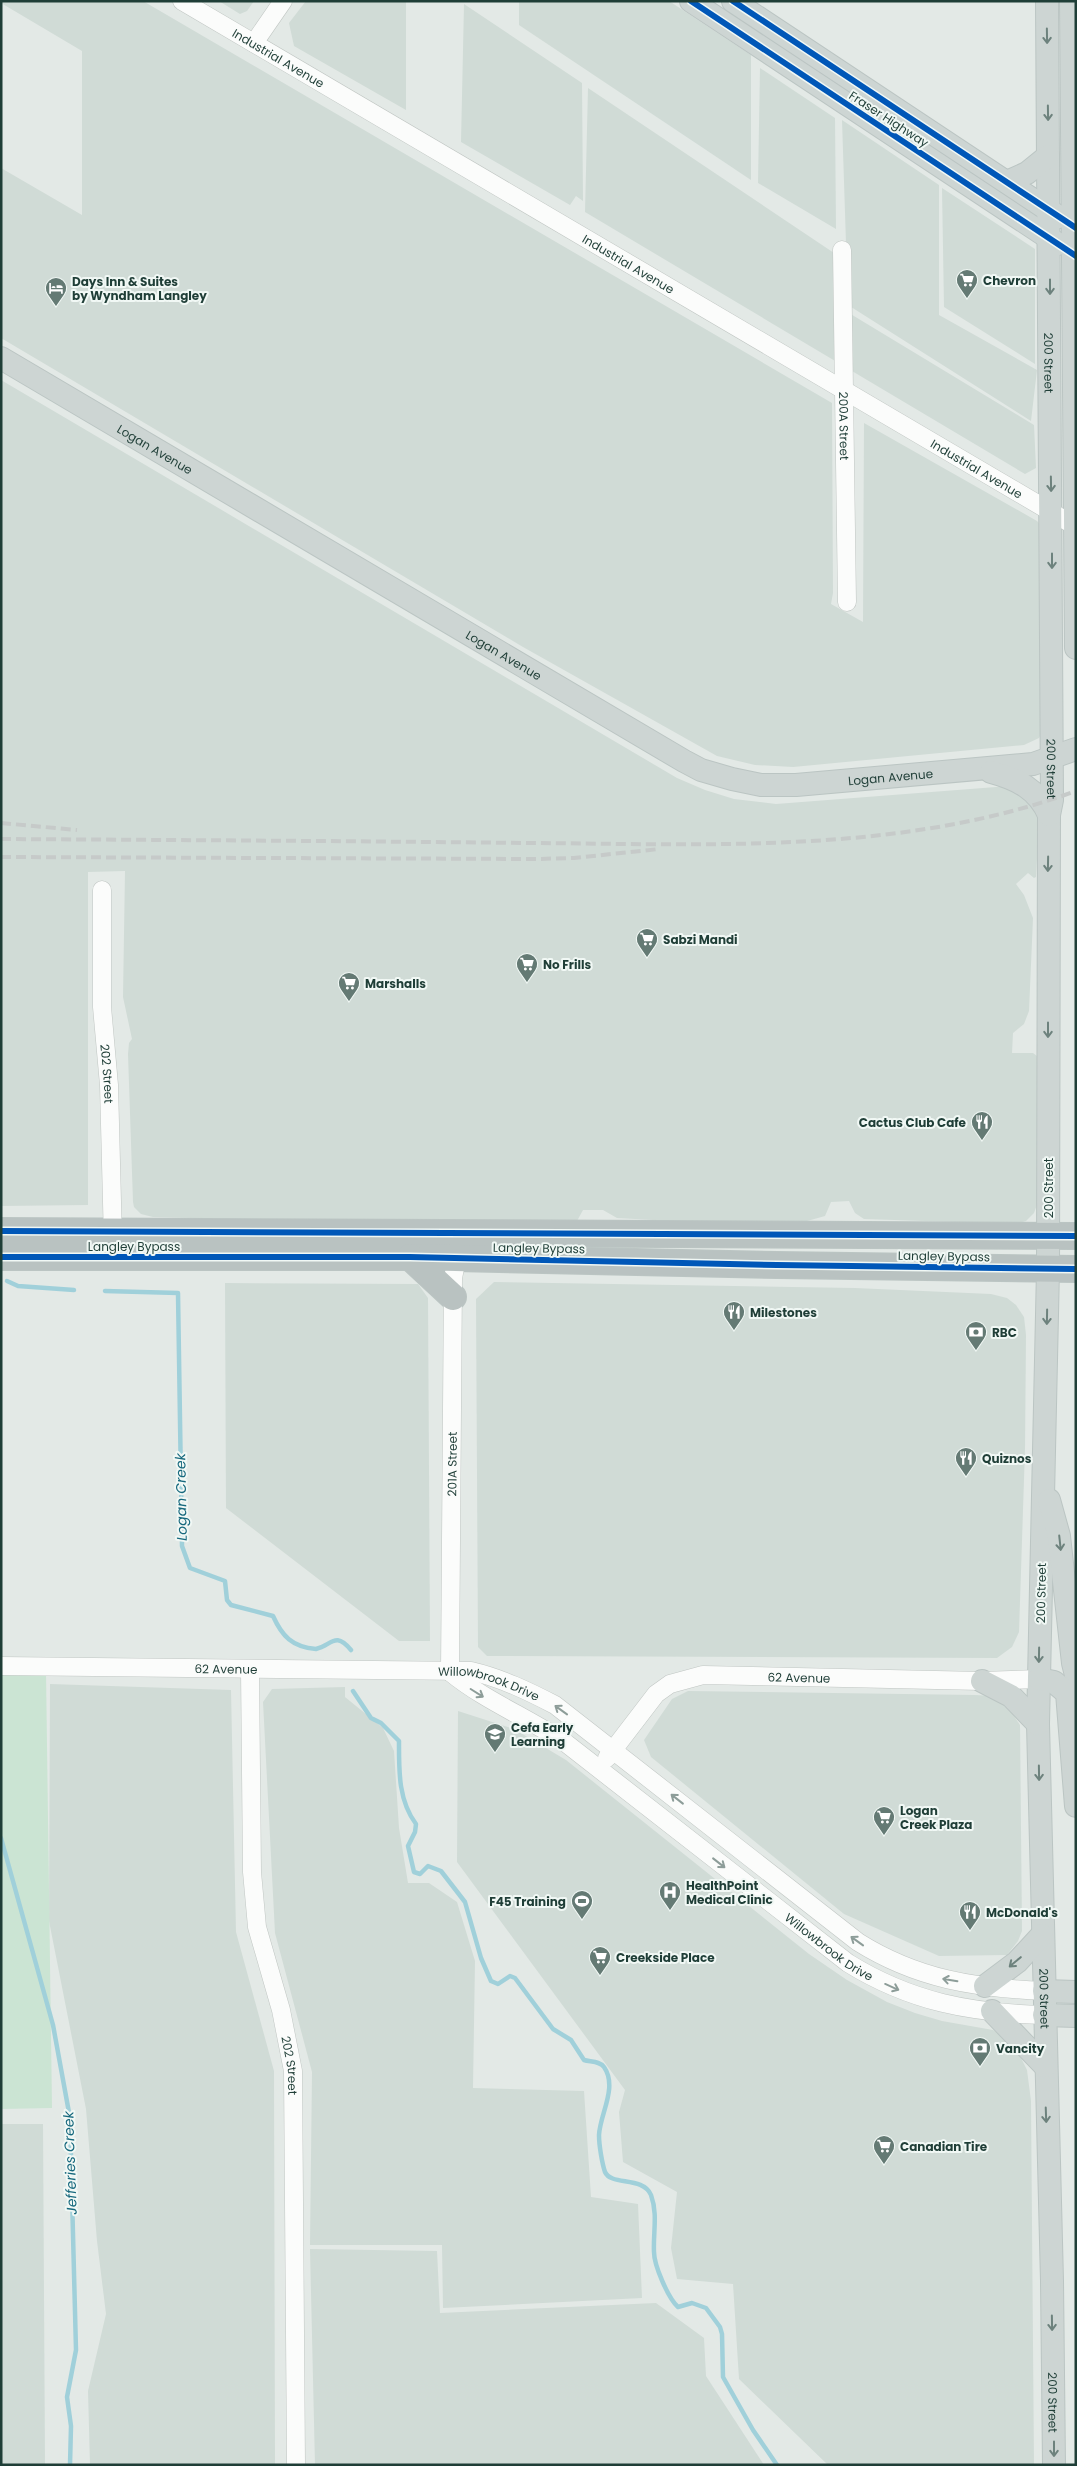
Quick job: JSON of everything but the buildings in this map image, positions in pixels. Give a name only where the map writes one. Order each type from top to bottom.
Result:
[{"type":"highway","name":"Langley Bypass","points":[[1,1231],[1076,1236]]},
{"type":"highway","points":[[458,1258],[477,1233]]},
{"type":"highway","name":"Langley Bypass","points":[[1,1257],[410,1257],[1076,1269]]},
{"type":"highway","points":[[410,1257],[453,1297]]},
{"type":"main road","name":"Fraser Highway","points":[[691,1],[1074,255]]},
{"type":"main road","name":"Fraser Highway","points":[[733,1],[1074,227]]},
{"type":"main road","name":"200 Street","points":[[1047,1],[1052,513],[1052,800],[1048,815],[1048,1269],[1038,1724],[1045,2066],[1052,2281],[1054,2465]]},
{"type":"main road","name":"200 Street","points":[[1071,1],[1076,648]]},
{"type":"main road","points":[[1007,182],[1027,173],[1048,156]]},
{"type":"main road","name":"Logan Avenue","points":[[1,358],[420,607],[701,770],[761,785],[796,785],[1033,764],[1076,749]]},
{"type":"main road","points":[[980,769],[1010,777],[1026,785],[1044,803],[1048,815]]},
{"type":"main road","points":[[1043,1479],[1060,1536],[1072,1663],[1076,1674]]},
{"type":"main road","points":[[1039,1679],[1054,1682],[1067,1693],[1076,1806]]},
{"type":"main road","points":[[982,1681],[1011,1696],[1038,1724]]},
{"type":"main road","points":[[985,1986],[1017,1962],[1042,1936]]},
{"type":"main road","name":"Willowbrook Drive","points":[[1044,1992],[1076,1992]]},
{"type":"main road","points":[[992,2011],[1045,2066]]},
{"type":"main road","name":"Willowbrook Drive","points":[[1044,2015],[1076,2016]]},
{"type":"street","name":"Industrial Avenue","points":[[182,1],[1075,526]]},
{"type":"street","points":[[254,43],[283,1]]},
{"type":"street","name":"200A Street","points":[[842,250],[847,602]]},
{"type":"street","name":"202 Street","points":[[102,890],[102,1007],[109,1085],[113,1258]]},
{"type":"street","name":"201A Street","points":[[450,1672],[453,1278],[458,1258]]},
{"type":"street","name":"62 Avenue","points":[[1,1666],[450,1672]]},
{"type":"street","name":"202 Street","points":[[250,1670],[252,1872],[257,1927],[281,2010],[293,2071],[296,2465]]},
{"type":"street","name":"Willowbrook Drive","points":[[450,1672],[471,1671],[522,1687],[555,1705],[864,1946],[894,1962],[935,1978],[985,1986],[1044,1992]]},
{"type":"street","name":"Willowbrook Drive","points":[[450,1672],[483,1696],[541,1726],[599,1768],[848,1963],[868,1975],[891,1987],[927,2000],[992,2011],[1044,2015]]},
{"type":"street","name":"62 Avenue","points":[[599,1768],[656,1694],[670,1684],[704,1675],[982,1681],[1039,1679]]},
{"type":"shaded area","points":[[1,1],[143,1],[832,403],[833,593],[831,604],[863,622],[864,423],[1037,521],[1042,526],[1042,732],[1039,738],[1024,745],[793,767],[755,765],[717,756],[523,647],[1,338],[1,168],[82,215],[82,51],[1,3]]},
{"type":"shaded area","points":[[219,1],[254,1],[247,11],[240,14]]},
{"type":"shaded area","points":[[306,1],[406,1],[406,110],[294,46],[289,23]]},
{"type":"shaded area","points":[[519,1],[669,1],[751,55],[751,180],[519,25]]},
{"type":"shaded area","points":[[464,4],[582,83],[583,201],[576,196],[570,205],[461,142]]},
{"type":"shaded area","points":[[760,68],[835,118],[836,229],[758,183]]},
{"type":"shaded area","points":[[588,88],[837,255],[839,307],[1034,425],[1036,468],[1025,474],[585,212]]},
{"type":"shaded area","points":[[842,120],[939,185],[939,315],[1037,370],[1031,421],[848,305]]},
{"type":"shaded area","points":[[942,188],[1035,249],[1035,364],[944,307]]},
{"type":"shaded area","points":[[1,380],[677,778],[705,790],[734,799],[776,804],[1009,786],[1034,802],[1039,821],[1036,877],[1034,878],[1028,873],[1016,884],[1024,895],[1033,918],[1029,1011],[1024,1024],[1013,1033],[1012,1053],[1033,1053],[1037,1056],[1038,1202],[1034,1213],[1026,1221],[1015,1224],[864,1219],[855,1213],[849,1201],[831,1202],[825,1216],[800,1223],[726,1224],[617,1218],[603,1210],[583,1210],[577,1221],[309,1221],[153,1217],[141,1214],[134,1207],[133,1202],[128,1054],[129,1043],[132,1039],[123,997],[125,871],[88,872],[88,1205],[1,1206]]},
{"type":"shaded area","points":[[494,1282],[855,1288],[991,1294],[1007,1298],[1016,1305],[1024,1317],[1026,1335],[1025,1449],[1019,1632],[1012,1647],[997,1658],[487,1656],[478,1647],[476,1299]]},
{"type":"shaded area","points":[[225,1283],[418,1284],[428,1298],[430,1641],[399,1641],[226,1508]]},
{"type":"shaded area","points":[[50,1684],[231,1690],[236,1932],[274,2071],[275,2465],[90,2465],[88,2391],[106,2314],[97,2241],[86,2109],[49,1921]]},
{"type":"shaded area","points":[[345,1687],[345,1697],[383,1728],[394,1751],[399,1828],[408,1883],[429,1883],[457,1902],[475,1961],[473,2088],[584,2091],[591,2197],[638,2204],[642,2298],[443,2308],[442,2245],[310,2245],[312,2072],[275,1933],[263,1702],[272,1689]]},
{"type":"shaded area","name":"Logan Creek Plaza","points":[[688,1691],[975,1695],[993,1696],[1008,1707],[1020,1725],[1022,1931],[1018,1941],[1007,1955],[939,1956],[844,1914],[651,1757],[644,1740],[672,1699]]},
{"type":"shaded area","points":[[458,1711],[514,1729],[566,1760],[809,1954],[847,1980],[887,2002],[915,2013],[942,2021],[993,2030],[1008,2040],[1019,2054],[1027,2070],[1031,2101],[1034,2465],[828,2465],[739,2379],[733,2284],[677,2279],[671,2248],[677,2192],[623,2162],[619,2112],[625,2090],[457,1862]]},
{"type":"shaded area","points":[[1,2124],[43,2124],[45,2465],[1,2465]]},
{"type":"shaded area","points":[[310,2249],[437,2251],[440,2313],[656,2303],[704,2338],[706,2376],[764,2465],[315,2465]]},
{"type":"green space","points":[[46,1672],[52,2108],[1,2109],[1,1673]]},
{"type":"waterway","name":"Logan Creek","points":[[7,1281],[18,1286],[74,1290]]},
{"type":"waterway","name":"Logan Creek","points":[[105,1291],[178,1293],[182,1546],[190,1568],[225,1581],[227,1600],[231,1605],[273,1616],[284,1635],[294,1643],[316,1649],[337,1640],[346,1644],[351,1650]]},
{"type":"waterway","points":[[353,1691],[371,1718],[381,1723],[399,1741],[403,1795],[410,1815],[416,1824],[415,1832],[408,1846],[414,1872],[420,1874],[428,1866],[441,1871],[465,1902],[481,1958],[491,1981],[498,1984],[510,1976],[515,1978],[553,2029],[571,2040],[584,2060],[604,2067],[608,2075],[609,2092],[599,2135],[605,2172],[614,2179],[641,2185],[651,2195],[655,2216],[655,2258],[666,2289],[678,2307],[692,2303],[706,2308],[720,2327],[722,2334],[723,2377],[753,2430],[777,2465]]},
{"type":"waterway","name":"Jefferies Creek","points":[[1,1838],[53,2025],[70,2118],[76,2350],[67,2397],[71,2426],[70,2465]]},
{"type":"railway","points":[[1,839],[666,844],[736,844],[805,841],[874,836],[942,826],[1010,812],[1076,791]]},
{"type":"railway","points":[[1,823],[77,830]]},
{"type":"railway","points":[[1,857],[537,859],[574,858],[659,849]]},
{"type":"cycle path","points":[[691,1],[1076,256]]},
{"type":"cycle path","points":[[733,1],[1076,228]]},
{"type":"cycle path","points":[[1,1231],[1076,1236]]},
{"type":"cycle path","points":[[1,1257],[410,1257],[1076,1269]]},
{"type":"place","name":"Chevron","points":[[967,299]]},
{"type":"place","name":"Days Inn & Suites by Wyndham Langley","points":[[56,307]]},
{"type":"place","name":"Sabzi Mandi","points":[[647,958]]},
{"type":"place","name":"No Frills","points":[[527,983]]},
{"type":"place","name":"Marshalls","points":[[349,1002]]},
{"type":"place","name":"Cactus Club Cafe","points":[[982,1141]]},
{"type":"place","name":"Milestones","points":[[734,1331]]},
{"type":"place","name":"RBC","points":[[976,1351]]},
{"type":"place","name":"Quiznos","points":[[966,1477]]},
{"type":"place","name":"Cefa Early Learning","points":[[495,1753]]},
{"type":"place","name":"Logan Creek Plaza","points":[[884,1836]]},
{"type":"place","name":"HealthPoint Medical Clinic","points":[[670,1911]]},
{"type":"place","name":"F45 Training","points":[[582,1920]]},
{"type":"place","name":"McDonald's","points":[[970,1931]]},
{"type":"place","name":"Creekside Place","points":[[600,1976]]},
{"type":"place","name":"Vancity","points":[[980,2067]]},
{"type":"place","name":"Canadian Tire","points":[[884,2165]]}]
